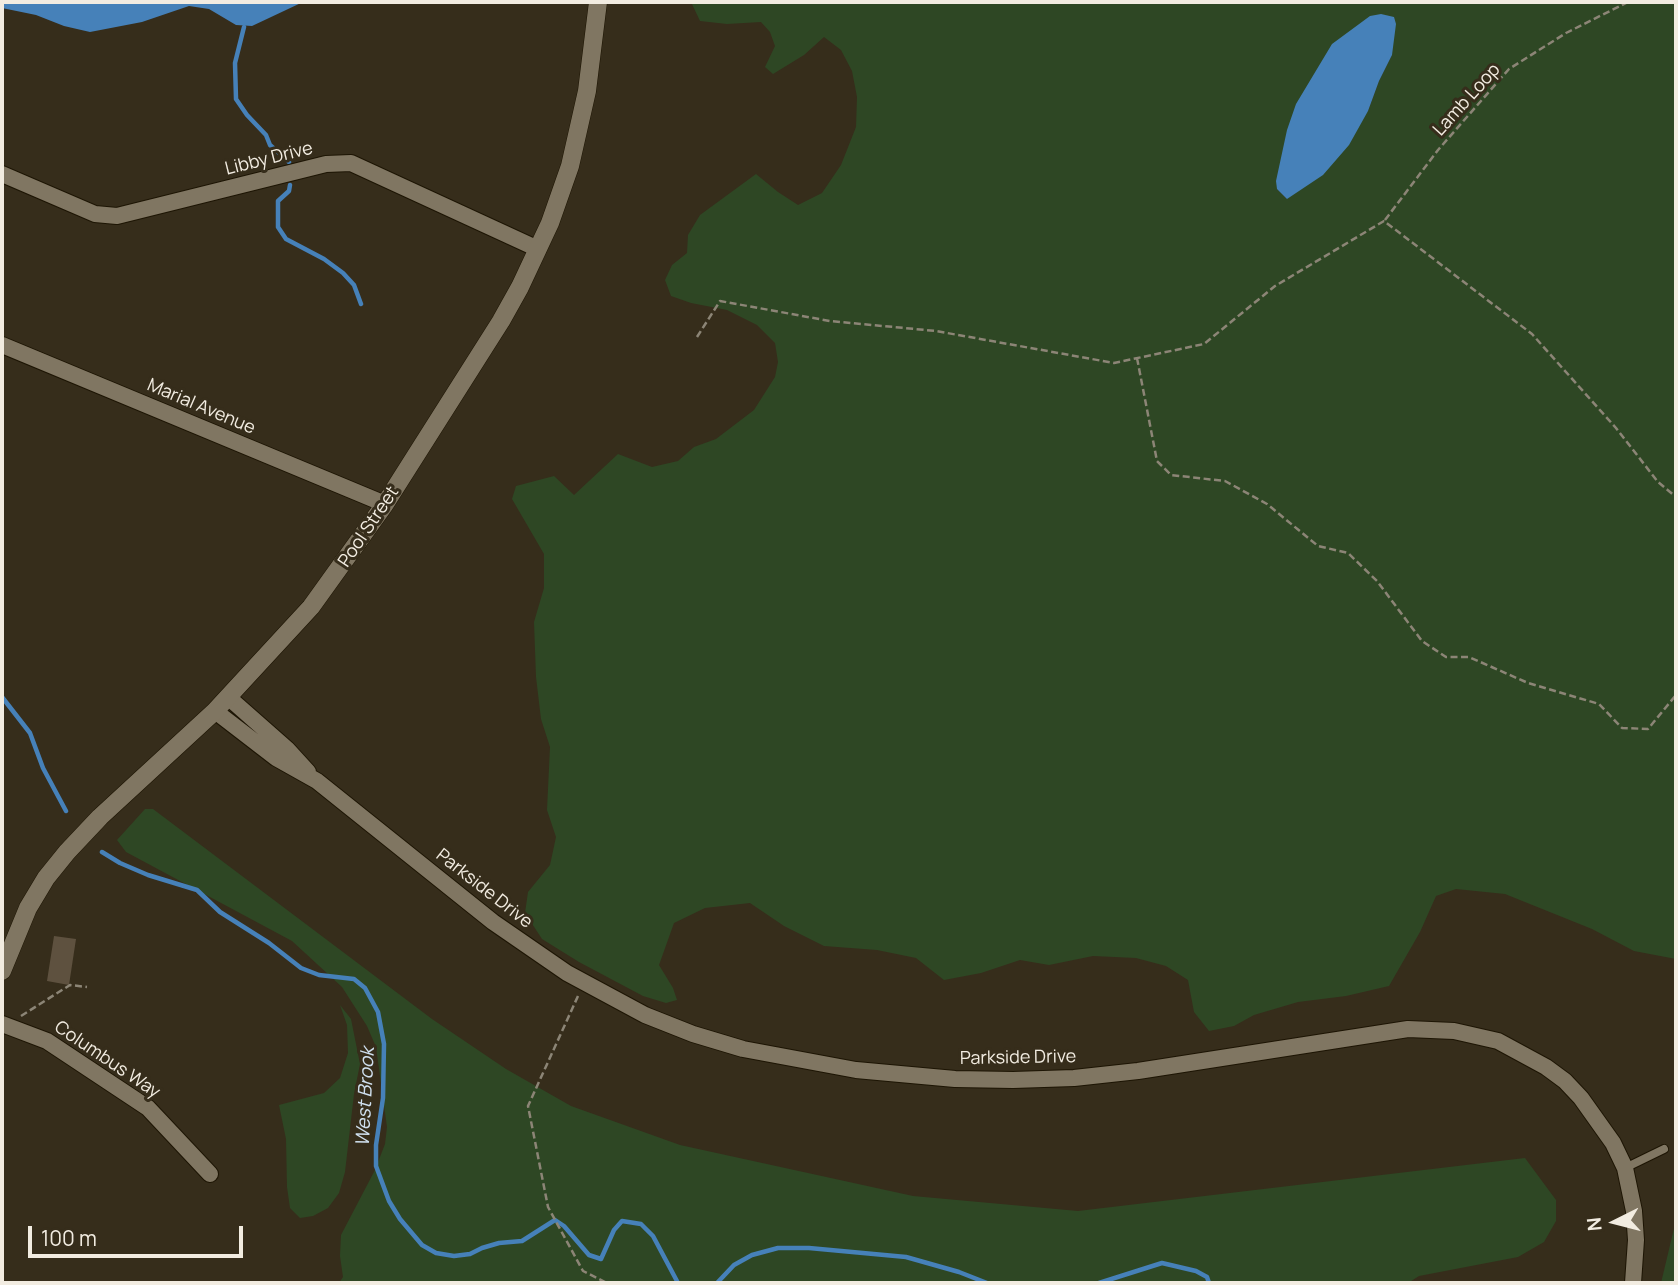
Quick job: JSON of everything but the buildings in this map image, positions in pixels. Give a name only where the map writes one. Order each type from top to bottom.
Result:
[{"type":"main road","name":"Pool Street","points":[[2,971],[28,908],[55,866],[100,817],[215,711],[311,607],[385,505],[502,321],[538,249],[567,174],[582,120],[598,2]]},
{"type":"street","name":"Libby Drive","points":[[2,174],[95,214],[117,216],[326,164],[351,163],[538,249]]},
{"type":"street","name":"Marial Avenue","points":[[2,345],[385,505]]},
{"type":"street","name":"Parkside Drive","points":[[228,697],[288,749],[317,781],[493,922],[584,983],[654,1018],[693,1034],[743,1049],[856,1070],[955,1079],[1067,1078],[1138,1071],[1425,1028],[1468,1033],[1515,1049],[1565,1081],[1607,1132],[1625,1168],[1635,1224],[1633,1283]]},
{"type":"street","name":"Parkside Drive","points":[[215,711],[276,758],[317,781]]},
{"type":"street","name":"Columbus Way","points":[[2,1024],[47,1041],[148,1108],[209,1174]]},
{"type":"lane","points":[[1625,1168],[1664,1149]]},
{"type":"path","name":"Lamb Loop","points":[[1384,221],[1438,150],[1509,69],[1566,33],[1628,2]]},
{"type":"path","points":[[697,337],[720,301],[830,321],[936,331],[1114,363],[1204,344],[1275,286],[1384,221],[1532,334],[1616,428],[1658,482],[1676,497]]},
{"type":"path","points":[[1137,358],[1157,461],[1171,475],[1225,481],[1267,504],[1318,546],[1348,553],[1377,581],[1422,641],[1446,657],[1469,657],[1528,683],[1599,704],[1622,728],[1648,729],[1676,695]]},
{"type":"path","points":[[584,983],[528,1106],[548,1208],[583,1272],[607,1283]]},
{"type":"path","points":[[27,1013],[70,985],[87,987]]},
{"type":"green space","points":[[691,2],[1676,2],[1676,959],[1634,951],[1592,929],[1505,894],[1456,889],[1436,896],[1420,932],[1389,986],[1346,996],[1298,1002],[1254,1015],[1234,1026],[1209,1031],[1194,1012],[1188,980],[1166,966],[1136,958],[1093,956],[1049,965],[1020,960],[981,973],[944,980],[916,958],[877,950],[824,946],[784,926],[750,903],[705,908],[674,923],[659,965],[677,1000],[666,1003],[643,996],[542,939],[525,913],[528,892],[550,865],[556,837],[547,810],[550,747],[541,719],[536,677],[534,622],[544,588],[544,554],[512,499],[516,486],[554,476],[574,495],[618,454],[652,467],[678,461],[694,447],[716,439],[754,410],[775,377],[778,362],[775,343],[757,325],[727,310],[671,296],[665,280],[672,265],[687,253],[688,235],[700,215],[756,174],[798,205],[822,193],[841,165],[856,127],[857,97],[852,71],[841,50],[824,37],[804,55],[773,74],[765,67],[775,46],[770,32],[761,22],[727,24],[700,21]],"holes":[[[1392,55],[1368,111],[1287,199],[1277,189]]]},
{"type":"green space","points":[[145,809],[153,809],[432,1019],[506,1069],[571,1106],[680,1145],[913,1196],[1078,1211],[1525,1158],[1556,1200],[1556,1221],[1544,1242],[1518,1257],[1419,1276],[1408,1283],[339,1283],[343,1277],[341,1235],[375,1170],[385,1144],[387,1127],[376,1047],[367,1026],[342,987],[292,941],[126,852],[117,840]]},
{"type":"green space","points":[[340,1005],[351,1019],[360,1064],[345,1172],[339,1193],[328,1208],[313,1216],[300,1218],[290,1208],[286,1139],[279,1105],[324,1093],[340,1078],[348,1053],[347,1025]]},
{"type":"green space","points":[[1676,1220],[1676,1283],[1661,1283]]},
{"type":"water","points":[[2,2],[303,2],[252,26],[236,25],[209,9],[189,6],[142,22],[90,32],[36,15],[2,8]]},
{"type":"water","points":[[1381,14],[1394,17],[1396,24],[1392,55],[1368,111],[1349,145],[1323,175],[1287,199],[1277,189],[1276,181],[1287,130],[1296,104],[1332,44],[1370,16]]},
{"type":"waterway","points":[[244,27],[235,63],[236,99],[266,135],[270,145],[289,162]]},
{"type":"waterway","points":[[290,185],[289,191],[278,201],[278,227],[286,239],[324,259],[343,273],[354,285],[361,304]]},
{"type":"waterway","name":"West Brook","points":[[2,697],[30,733],[43,768],[66,811]]},
{"type":"waterway","name":"West Brook","points":[[102,852],[148,875],[197,890],[220,912],[269,943],[301,968],[319,975],[354,979],[365,988],[378,1012],[384,1044],[383,1098],[376,1145],[376,1166],[389,1201],[422,1245],[436,1253],[454,1256],[470,1254],[499,1243],[522,1241],[555,1220],[564,1226],[589,1255],[601,1259],[614,1230],[622,1221],[641,1224],[653,1236],[678,1283]]},
{"type":"waterway","name":"West Brook","points":[[717,1283],[734,1265],[752,1255],[778,1248],[809,1248],[906,1257],[987,1283]]},
{"type":"waterway","name":"West Brook","points":[[1099,1283],[1162,1263],[1196,1271],[1207,1277],[1209,1283]]}]
